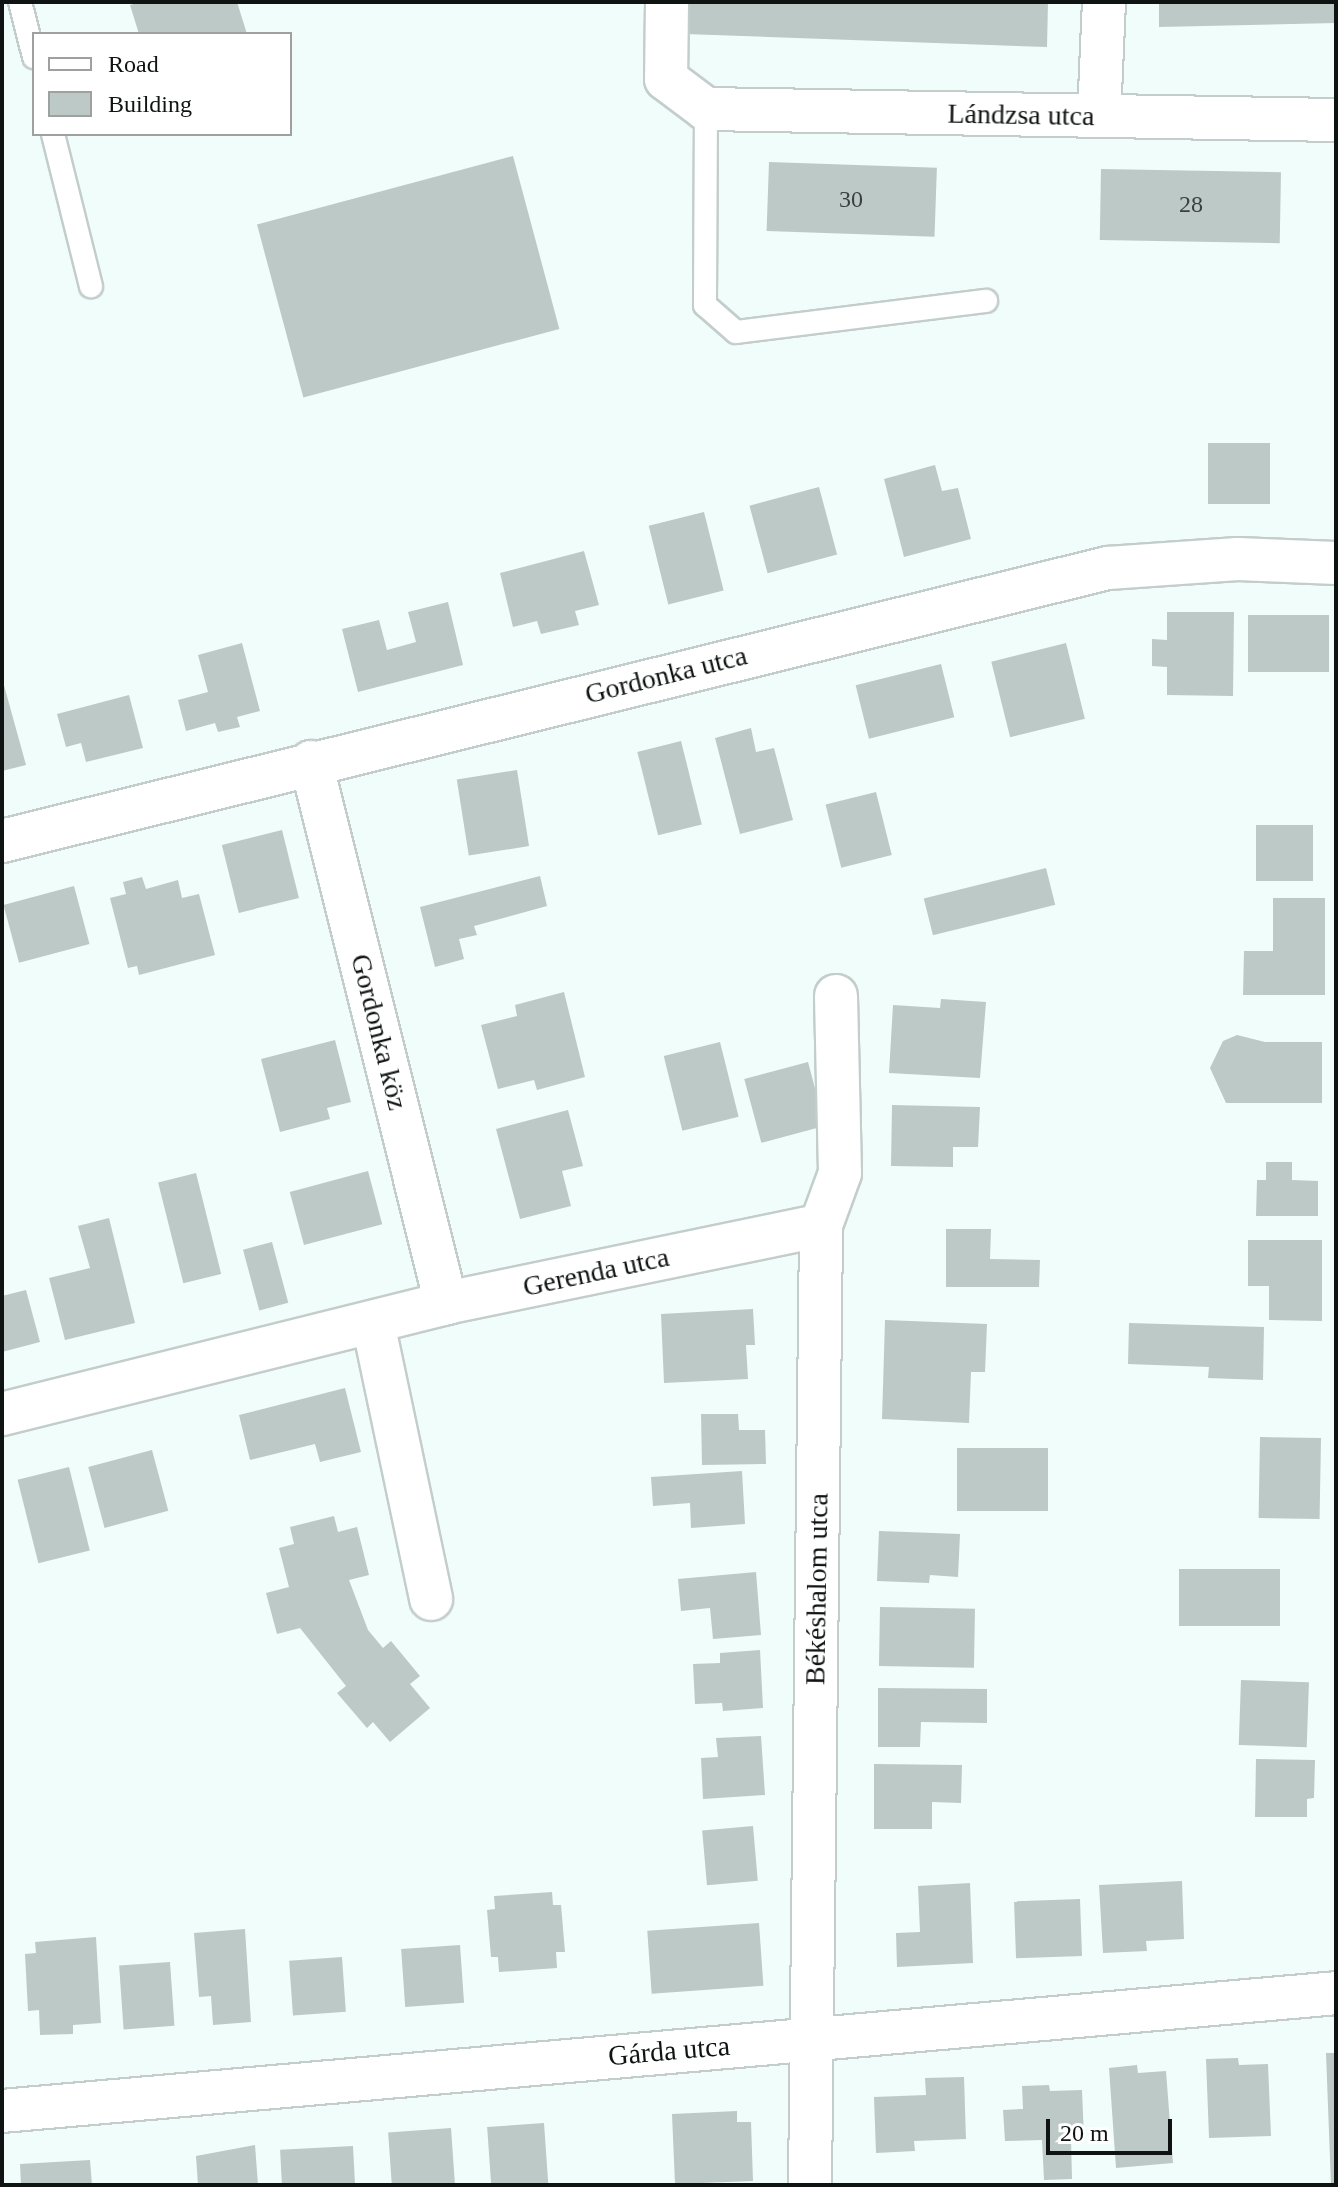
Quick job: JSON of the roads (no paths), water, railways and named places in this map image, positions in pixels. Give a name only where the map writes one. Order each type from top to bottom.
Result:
[{"type":"street","points":[[667,2],[666,79],[706,109]]},
{"type":"street","points":[[1099,116],[1104,2]]},
{"type":"street","name":"Lándzsa utca","points":[[706,109],[1336,120]]},
{"type":"street","name":"Gordonka utca","points":[[2,841],[311,762],[1108,568],[1238,559],[1336,563]]},
{"type":"street","name":"Gordonka köz","points":[[311,762],[446,1303]]},
{"type":"street","name":"Békéshalom utca","points":[[810,2185],[821,1225],[840,1173],[836,996]]},
{"type":"street","name":"Gerenda utca","points":[[2,1414],[446,1303],[821,1225]]},
{"type":"street","points":[[373,1323],[431,1599]]},
{"type":"street","name":"Gárda utca","points":[[2,2111],[1336,1993]]},
{"type":"lane","points":[[20,2],[32,49]]},
{"type":"lane","points":[[706,109],[705,305],[736,332],[986,301]]},
{"type":"lane","points":[[54,136],[91,286]]}]
